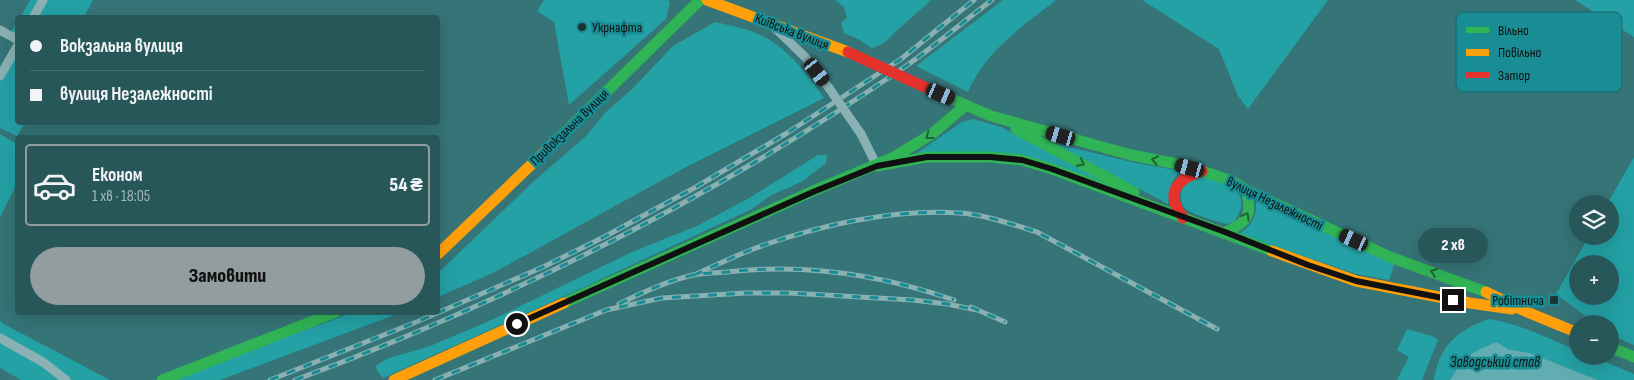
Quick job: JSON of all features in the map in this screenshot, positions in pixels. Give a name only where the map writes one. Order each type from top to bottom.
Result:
[{"type":"main road","name":"Привокзальна вулиця","points":[[440,252],[700,0]]},
{"type":"main road","name":"Київська вулиця","points":[[707,0],[848,52],[929,89]]},
{"type":"main road","name":"вулиця Незалежності","points":[[929,89],[991,116],[1131,155],[1177,164],[1232,181],[1246,190],[1390,257],[1476,287],[1527,312],[1569,329]]},
{"type":"main road","points":[[394,380],[804,195],[877,166],[921,142],[953,118],[966,105]]},
{"type":"main road","points":[[991,116],[1183,218]]},
{"type":"main road","points":[[877,166],[927,157],[990,157],[1022,160],[1052,169],[1183,218]]},
{"type":"main road","points":[[1183,218],[1176,210],[1173,201],[1175,189],[1181,180],[1188,175],[1202,171]]},
{"type":"main road","points":[[1225,232],[1239,226],[1250,211],[1246,190]]},
{"type":"main road","name":"вулиця Незалежності","points":[[1183,218],[1356,281],[1527,312]]},
{"type":"main road","points":[[162,380],[328,315]]},
{"type":"main road","points":[[1619,351],[1634,357]]},
{"type":"street","points":[[35,15],[43,0]]},
{"type":"street","points":[[767,21],[805,57],[829,88],[861,134],[877,166]]},
{"type":"street","points":[[0,30],[15,38]]},
{"type":"street","points":[[0,76],[15,50]]},
{"type":"street","points":[[0,338],[43,362],[66,380]]},
{"type":"shaded area","points":[[30,0],[93,0],[85,15],[22,15]]},
{"type":"shaded area","points":[[544,0],[668,0],[670,2],[666,19],[569,105],[554,22],[537,11]]},
{"type":"shaded area","points":[[835,0],[931,0],[886,41],[871,48],[860,40],[844,33],[841,23],[847,18],[844,7]]},
{"type":"shaded area","points":[[1003,0],[1056,0],[994,52],[984,64],[968,92],[916,66]]},
{"type":"shaded area","points":[[1142,0],[1328,0],[1248,109],[1238,96],[1219,49]]},
{"type":"shaded area","points":[[1575,0],[1634,0],[1634,37],[1622,29],[1622,12],[1594,12]]},
{"type":"shaded area","points":[[715,22],[748,30],[775,43],[793,59],[824,98],[688,166],[495,272],[440,296],[440,271],[535,180],[585,137],[606,112],[633,88],[673,46]]},
{"type":"shaded area","points":[[15,25],[15,125],[24,125],[18,135],[0,128],[0,69],[14,43],[8,39]]},
{"type":"shaded area","points":[[973,119],[1001,127],[1132,195],[1030,158],[917,153],[962,122]]},
{"type":"shaded area","points":[[0,134],[15,143],[15,188],[0,217]]},
{"type":"shaded area","points":[[1052,143],[1136,163],[1181,171],[1173,182],[1168,204]]},
{"type":"shaded area","points":[[818,155],[827,155],[826,163],[803,181],[770,196],[752,209],[383,378],[377,371],[376,366],[386,359],[430,346],[485,323],[632,252],[699,225],[749,198]]},
{"type":"shaded area","points":[[1634,157],[1634,345],[1619,338],[1619,315],[1584,315],[1571,305],[1619,305],[1619,255],[1578,255],[1584,245],[1619,245],[1619,195],[1612,195]]},
{"type":"shaded area","points":[[1202,176],[1228,186],[1240,196],[1242,203],[1240,212],[1234,222],[1222,223],[1195,214],[1185,208],[1181,199],[1182,188],[1188,182]]},
{"type":"shaded area","points":[[1256,201],[1395,262],[1389,280],[1356,274],[1239,234],[1253,220],[1256,212]]},
{"type":"shaded area","points":[[1569,271],[1569,304],[1556,294]]},
{"type":"shaded area","points":[[347,315],[395,315],[220,380],[168,380]]},
{"type":"shaded area","points":[[1489,319],[1522,328],[1569,348],[1569,365],[1613,365],[1634,374],[1634,380],[1598,380],[1530,353],[1508,349],[1497,342],[1461,363],[1450,380],[1434,380],[1440,358],[1451,341],[1478,323]]},
{"type":"shaded area","points":[[0,320],[2,323],[110,380],[21,380],[0,368]]},
{"type":"shaded area","points":[[1407,329],[1432,336],[1438,340],[1422,380],[1397,380],[1409,357],[1397,350]]},
{"type":"water","name":"Заводський став","points":[[1497,342],[1508,349],[1530,353],[1598,380],[1450,380],[1469,356]]},
{"type":"railway","points":[[440,312],[543,267],[604,237],[696,187],[787,133],[901,59],[974,0]]},
{"type":"railway","points":[[295,380],[375,349],[533,280],[610,242],[686,201],[761,159],[834,114],[906,66],[992,0]]},
{"type":"railway","points":[[694,275],[755,248],[787,237],[836,225],[909,213],[959,213],[978,215],[1037,232],[1217,329]]},
{"type":"railway","points":[[619,304],[655,287],[693,275],[785,269],[814,270],[871,278],[927,291],[954,300]]},
{"type":"railway","points":[[435,380],[606,310],[662,298],[746,293],[789,293],[913,300],[977,310]]},
{"type":"railway","points":[[971,307],[1005,322]]},
{"type":"railway","points":[[270,380],[433,315]]},
{"type":"traffic: fast","points":[[557,140],[700,0]]},
{"type":"traffic: fast","points":[[929,89],[991,116],[1131,155],[1177,164],[1232,181],[1246,190],[1390,257],[1486,292]]},
{"type":"traffic: fast","points":[[564,303],[813,191],[894,157],[932,134],[966,105]]},
{"type":"traffic: fast","points":[[1016,129],[1134,192]]},
{"type":"traffic: fast","points":[[877,166],[927,157],[990,157],[1022,160],[1052,169],[1272,251]]},
{"type":"traffic: fast","points":[[1225,232],[1239,225],[1247,217],[1249,205],[1246,190]]},
{"type":"traffic: fast","points":[[162,380],[328,315]]},
{"type":"traffic: fast","points":[[1619,351],[1634,357]]},
{"type":"traffic: slow","points":[[707,0],[848,52]]},
{"type":"traffic: slow","points":[[440,252],[557,140]]},
{"type":"traffic: slow","points":[[1272,251],[1356,281],[1470,303],[1512,309]]},
{"type":"traffic: slow","points":[[1486,292],[1569,329]]},
{"type":"traffic: slow","points":[[394,380],[564,303]]},
{"type":"traffic: jam","points":[[848,52],[929,89]]},
{"type":"traffic: jam","points":[[1183,218],[1175,201],[1176,188],[1185,179],[1202,171]]},
{"type":"place","name":"Укрнафта","points":[[582,27]]},
{"type":"place","name":"Робітнича","points":[[1554,300]]},
{"type":"route","points":[[517,324],[813,192],[877,166],[927,157],[990,157],[1022,160],[1052,169],[1225,232],[1308,265],[1356,281],[1453,300]]}]
